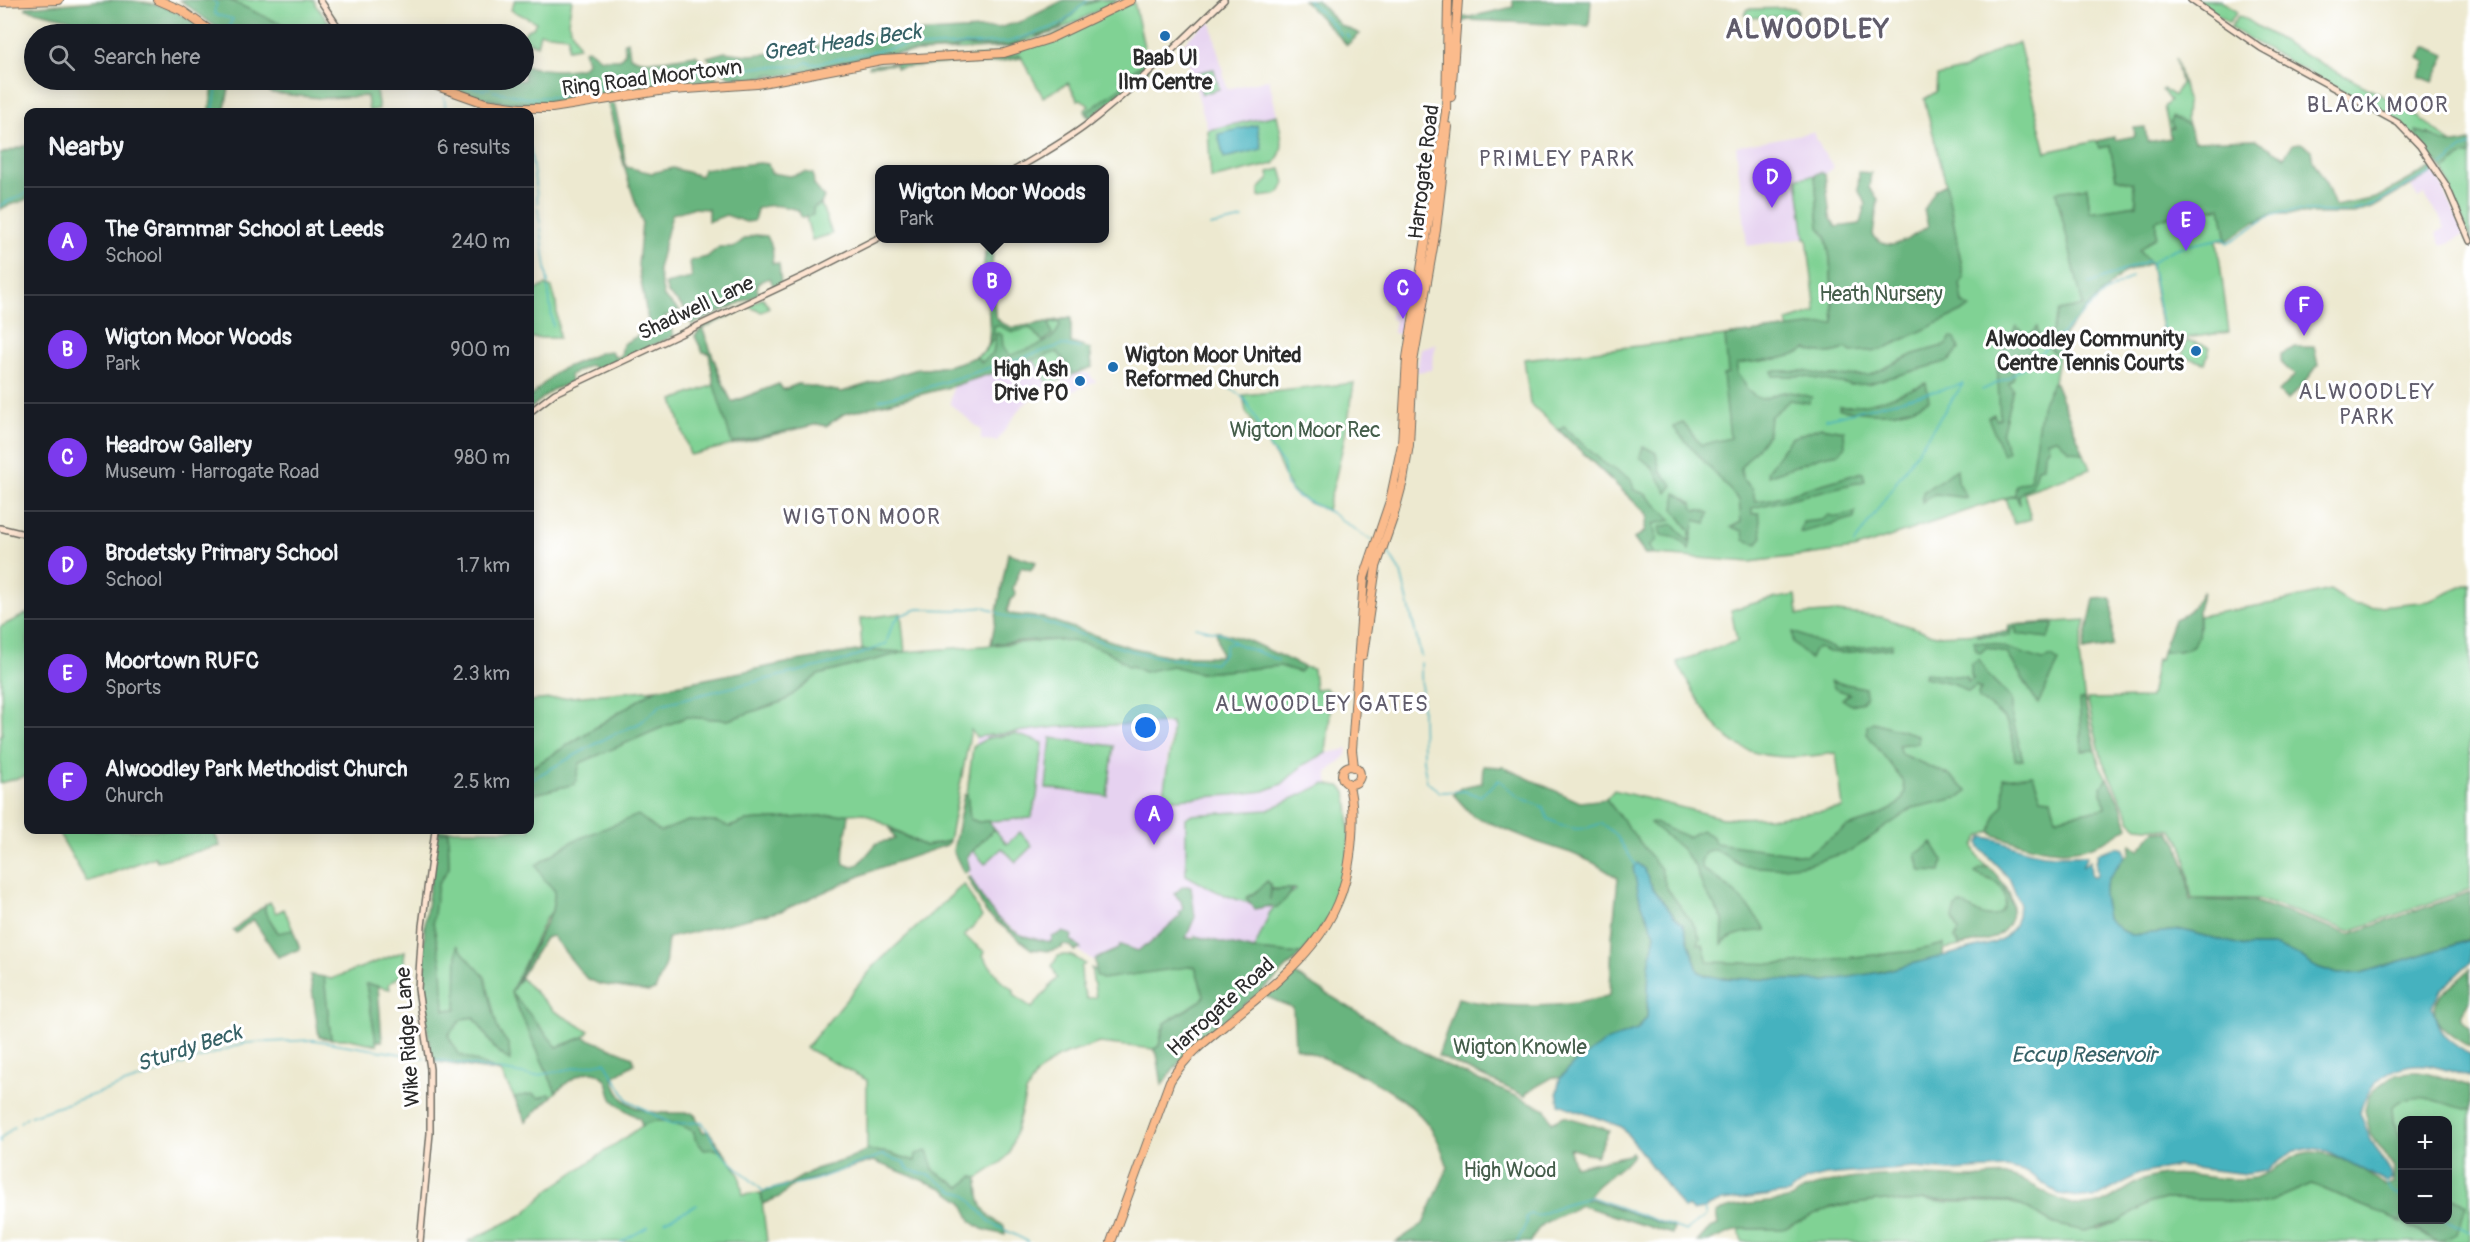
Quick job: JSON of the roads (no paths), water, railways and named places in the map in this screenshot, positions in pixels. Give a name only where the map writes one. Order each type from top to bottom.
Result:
[{"type":"highway","points":[[0,2],[59,0]]},
{"type":"highway","points":[[158,0],[181,10],[201,24]]},
{"type":"highway","name":"Ring Road Moortown","points":[[534,108],[552,108],[659,91],[765,83],[882,60],[1004,53],[1048,39],[1131,0]]},
{"type":"highway","name":"Harrogate Road","points":[[1350,767],[1364,625],[1376,567],[1403,482],[1409,445],[1416,343],[1446,112],[1448,0]]},
{"type":"highway","name":"Harrogate Road","points":[[1364,625],[1363,588],[1369,560],[1390,501],[1400,455],[1404,431],[1406,368],[1412,326],[1420,280],[1427,262],[1428,244],[1434,244],[1449,122],[1458,0]]},
{"type":"highway","points":[[1446,43],[1455,41]]},
{"type":"highway","points":[[1447,73],[1451,72],[1454,62]]},
{"type":"highway","name":"Ring Road Moortown","points":[[448,90],[485,103],[520,108]]},
{"type":"highway","points":[[1412,326],[1416,323],[1418,311],[1422,310]]},
{"type":"highway","points":[[1406,368],[1409,367],[1416,343]]},
{"type":"highway","points":[[1363,588],[1367,582],[1373,585]]},
{"type":"highway","points":[[1350,767],[1360,775],[1351,783],[1343,777],[1350,767]]},
{"type":"highway","name":"Harrogate Road","points":[[1111,1242],[1170,1080],[1176,1070],[1201,1045],[1292,968],[1309,951],[1331,918],[1340,900],[1348,874],[1351,783]]},
{"type":"street","points":[[320,0],[337,24]]},
{"type":"street","points":[[1023,165],[1080,130],[1107,109],[1224,0]]},
{"type":"street","points":[[2191,0],[2260,48],[2398,123],[2420,146],[2446,185],[2470,241]]},
{"type":"street","name":"Shadwell Lane","points":[[534,409],[555,393],[806,275],[875,239]]},
{"type":"street","points":[[0,528],[24,534]]},
{"type":"street","name":"Wike Ridge Lane","points":[[420,1242],[430,1133],[430,1080],[429,1056],[418,989],[422,926],[434,834]]},
{"type":"water","points":[[1257,125],[1262,149],[1224,158],[1218,134]]},
{"type":"water","name":"Eccup Reservoir","points":[[1983,837],[2036,853],[2086,855],[2082,867],[2090,861],[2091,875],[2095,877],[2098,853],[2117,847],[2124,849],[2125,856],[2108,879],[2103,895],[2107,918],[2122,931],[2133,935],[2182,930],[2245,946],[2276,946],[2296,954],[2314,966],[2338,974],[2361,973],[2470,940],[2470,962],[2441,990],[2432,1006],[2437,1024],[2444,1035],[2454,1045],[2470,1055],[2470,1077],[2431,1066],[2413,1065],[2392,1071],[2375,1084],[2363,1102],[2360,1113],[2371,1140],[2391,1173],[2392,1180],[2386,1182],[2327,1151],[2313,1148],[2294,1151],[2266,1171],[2247,1174],[2177,1166],[2139,1174],[2094,1199],[2059,1194],[2028,1173],[2007,1168],[1951,1171],[1914,1168],[1826,1175],[1806,1180],[1789,1193],[1722,1201],[1704,1209],[1692,1211],[1688,1207],[1684,1209],[1622,1127],[1559,1104],[1557,1092],[1560,1078],[1573,1064],[1608,1040],[1637,1030],[1647,1017],[1649,966],[1655,934],[1640,900],[1633,868],[1637,863],[1644,869],[1652,887],[1683,924],[1698,971],[1719,978],[1827,981],[1880,972],[1994,943],[2005,937],[2015,925],[2019,902],[2009,878],[1980,848],[1979,843]]},
{"type":"waterway","name":"Great Heads Beck","points":[[213,0],[217,4],[214,11],[216,15],[233,19],[230,24]]},
{"type":"waterway","name":"Great Heads Beck","points":[[732,71],[760,67],[801,66],[807,62],[813,64],[906,45],[925,47],[1008,42],[1060,25],[1088,0]]},
{"type":"waterway","name":"Great Heads Beck","points":[[1308,0],[1336,28]]},
{"type":"waterway","name":"Great Heads Beck","points":[[1338,31],[1341,35]]},
{"type":"waterway","name":"Great Heads Beck","points":[[1346,34],[1349,38]]},
{"type":"waterway","name":"Great Heads Beck","points":[[655,73],[704,71]]},
{"type":"waterway","name":"Great Heads Beck","points":[[493,91],[527,98],[577,96],[592,88],[610,88],[616,78],[647,75]]},
{"type":"waterway","points":[[214,108],[216,90]]},
{"type":"waterway","points":[[444,97],[445,108]]},
{"type":"waterway","points":[[2441,165],[2470,145]]},
{"type":"waterway","points":[[2151,264],[2167,253],[2185,246],[2225,238],[2227,243],[2268,218],[2284,212],[2339,212],[2370,206],[2431,174],[2432,169]]},
{"type":"waterway","points":[[534,175],[538,203]]},
{"type":"waterway","points":[[0,206],[24,194]]},
{"type":"waterway","points":[[538,208],[548,284]]},
{"type":"waterway","points":[[1210,226],[1243,219]]},
{"type":"waterway","points":[[2089,284],[2147,261],[2150,263]]},
{"type":"waterway","points":[[2151,264],[2165,339]]},
{"type":"waterway","points":[[1982,390],[2008,378],[2031,362],[2105,293],[2132,277]]},
{"type":"waterway","points":[[548,288],[553,326]]},
{"type":"waterway","points":[[879,400],[1062,345],[1080,348]]},
{"type":"waterway","points":[[1220,382],[1238,393],[1247,403],[1270,448],[1283,463],[1286,485],[1296,496],[1330,512],[1372,541]]},
{"type":"waterway","points":[[1826,419],[1963,384],[1854,544]]},
{"type":"waterway","points":[[1385,550],[1401,573],[1421,656]]},
{"type":"waterway","points":[[534,778],[610,736],[640,723],[662,704],[846,660],[886,644],[891,628],[899,616],[918,609],[957,610],[985,607],[994,611]]},
{"type":"waterway","points":[[997,612],[1009,618],[1041,621],[1115,646],[1167,658],[1215,663],[1225,652],[1226,644],[1235,643],[1278,660]]},
{"type":"waterway","points":[[1195,627],[1225,634],[1235,643]]},
{"type":"waterway","points":[[1421,663],[1423,760],[1427,782],[1440,792],[1465,791],[1480,796],[1499,780],[1517,796],[1543,807],[1548,819],[1555,822],[1580,829],[1601,823],[1616,835],[1636,866]]},
{"type":"waterway","name":"Sturdy Beck","points":[[31,1116],[244,1043],[314,1040],[426,1058]]},
{"type":"waterway","name":"Sturdy Beck","points":[[432,1059],[534,1076],[605,1062],[628,1100],[671,1124],[702,1122],[721,1153],[763,1191],[815,1180],[882,1155],[903,1162],[909,1170],[931,1176],[953,1191],[965,1194],[991,1223],[1029,1242]]},
{"type":"waterway","points":[[20,1122],[27,1117]]},
{"type":"waterway","points":[[0,1143],[0,1139],[14,1127]]},
{"type":"waterway","points":[[2386,1182],[2390,1190],[2398,1195]]},
{"type":"waterway","points":[[1517,1242],[1527,1222],[1526,1217],[1530,1214],[1537,1216],[1564,1204],[1591,1197],[1686,1231],[1706,1216],[1704,1209]]},
{"type":"waterway","points":[[665,1221],[697,1205]]},
{"type":"waterway","points":[[2452,1223],[2470,1232]]},
{"type":"waterway","points":[[621,1242],[648,1227]]},
{"type":"place","name":"Baab Ul Ilm Centre","points":[[1165,36]]},
{"type":"place","name":"Brodetsky Primary School","points":[[1772,208]]},
{"type":"place","name":"Moortown RUFC","points":[[2186,251]]},
{"type":"place","name":"Wigton Moor Woods","points":[[992,312]]},
{"type":"place","name":"Headrow Gallery","points":[[1403,319]]},
{"type":"place","name":"Alwoodley Park Methodist Church","points":[[2304,336]]},
{"type":"place","name":"Alwoodley Community Centre Tennis Courts","points":[[2196,351]]},
{"type":"place","name":"Wigton Moor United Reformed Church","points":[[1113,367]]},
{"type":"place","name":"High Ash Drive PO","points":[[1080,381]]},
{"type":"place","name":"The Grammar School at Leeds","points":[[1154,845]]},
{"type":"district","name":"ALWOODLEY","points":[[1808,29]]},
{"type":"district","name":"BLACK MOOR","points":[[2378,105]]},
{"type":"district","name":"PRIMLEY PARK","points":[[1557,159]]},
{"type":"district","name":"ALWOODLEY PARK","points":[[2367,404]]},
{"type":"district","name":"WIGTON MOOR","points":[[862,517]]},
{"type":"district","name":"ALWOODLEY GATES","points":[[1322,704]]},
{"type":"park label","name":"Heath Nursery","points":[[1881,294]]},
{"type":"park label","name":"Wigton Moor Rec","points":[[1305,430]]},
{"type":"park label","name":"Wigton Knowle","points":[[1520,1047]]},
{"type":"park label","name":"High Wood","points":[[1510,1170]]}]
